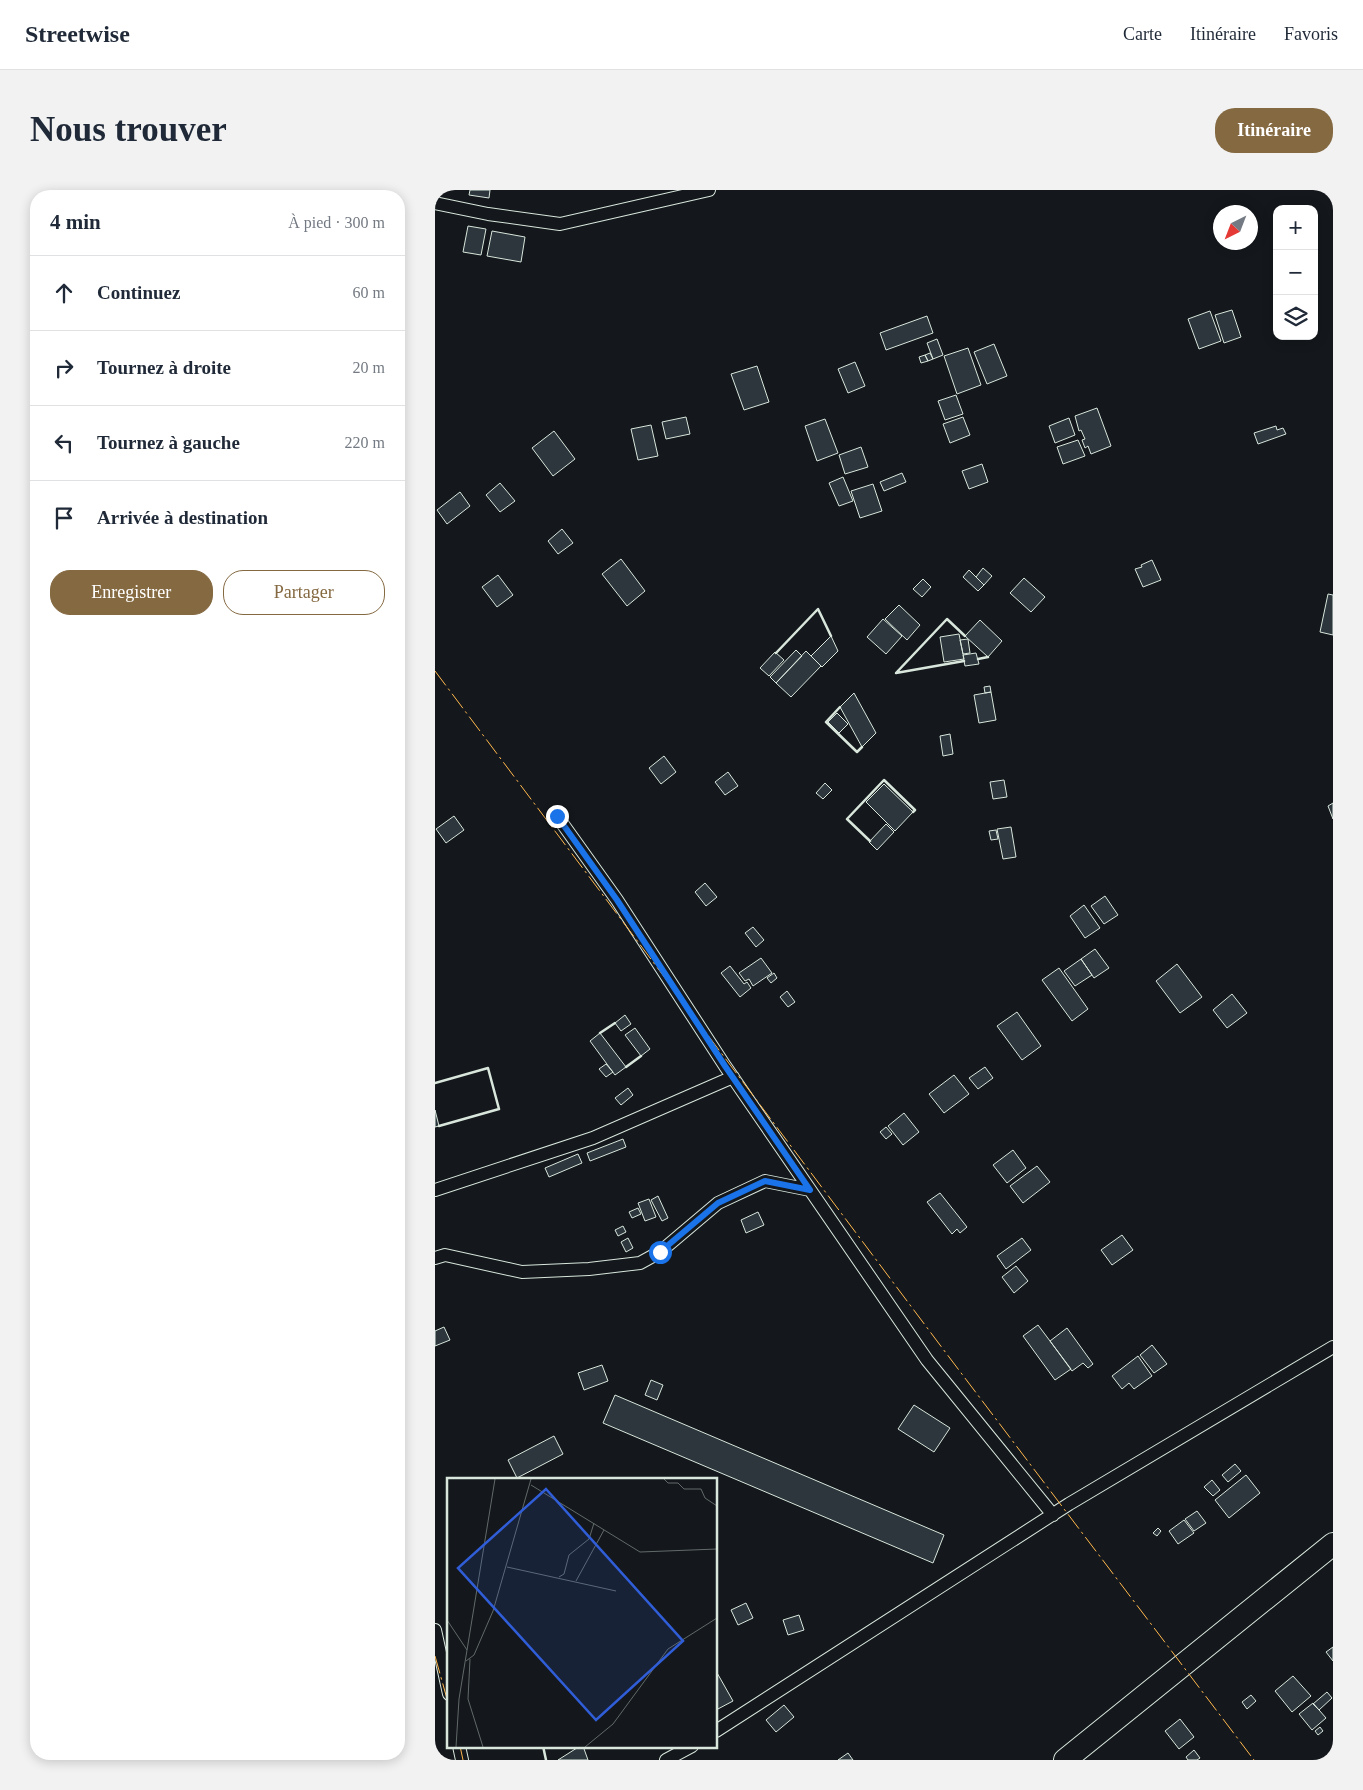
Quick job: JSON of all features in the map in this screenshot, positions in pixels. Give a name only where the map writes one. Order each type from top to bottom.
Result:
[{"type":"highway","points":[[1065,1760],[1333,1544]]},
{"type":"street","points":[[435,203],[488,214],[560,224],[709,190]]},
{"type":"street","points":[[557,816],[617,900],[733,1077],[927,1360],[1053,1515]]},
{"type":"street","points":[[435,1190],[593,1138],[733,1077]]},
{"type":"street","points":[[435,1258],[445,1255],[522,1272],[589,1269],[640,1262],[660,1252],[718,1203],[765,1181],[810,1190]]},
{"type":"street","points":[[717,1731],[1053,1515],[1333,1347]]},
{"type":"street","points":[[435,1630],[447,1685]]},
{"type":"street","points":[[667,1760],[688,1748]]},
{"type":"building","points":[[470,190],[490,190],[489,198],[469,195]]},
{"type":"building","points":[[468,226],[486,229],[481,255],[463,252]]},
{"type":"building","points":[[492,231],[525,237],[521,262],[487,256]]},
{"type":"building","points":[[1232,310],[1241,337],[1224,343],[1215,315]]},
{"type":"building","points":[[1210,311],[1221,341],[1199,349],[1188,319]]},
{"type":"building","points":[[927,316],[933,333],[886,350],[880,333]]},
{"type":"building","points":[[937,339],[943,355],[933,359],[927,343]]},
{"type":"building","points":[[994,344],[1007,376],[987,384],[974,352]]},
{"type":"building","points":[[968,348],[981,385],[957,394],[944,356]]},
{"type":"building","points":[[930,353],[933,359],[928,361],[925,355]]},
{"type":"building","points":[[925,355],[928,361],[921,363],[919,357]]},
{"type":"building","points":[[855,362],[865,386],[848,393],[838,369]]},
{"type":"building","points":[[757,366],[769,402],[744,410],[731,374]]},
{"type":"building","points":[[956,395],[963,414],[945,420],[938,401]]},
{"type":"building","points":[[1097,408],[1111,446],[1091,454],[1088,446],[1085,448],[1082,440],[1085,439],[1081,430],[1079,431],[1075,416]]},
{"type":"building","points":[[686,417],[690,434],[666,439],[662,422]]},
{"type":"building","points":[[963,417],[970,435],[950,443],[943,424]]},
{"type":"building","points":[[1069,418],[1075,435],[1055,443],[1049,426]]},
{"type":"building","points":[[825,419],[838,453],[817,461],[805,426]]},
{"type":"building","points":[[651,425],[658,456],[638,460],[631,429]]},
{"type":"building","points":[[1276,426],[1277,430],[1283,428],[1286,434],[1258,444],[1254,433]]},
{"type":"building","points":[[554,431],[575,459],[553,476],[532,448]]},
{"type":"building","points":[[1078,440],[1085,456],[1063,464],[1057,447]]},
{"type":"building","points":[[861,447],[868,467],[845,474],[839,455]]},
{"type":"building","points":[[982,464],[988,482],[969,489],[962,471]]},
{"type":"building","points":[[902,473],[906,482],[884,491],[880,482]]},
{"type":"building","points":[[843,477],[853,501],[839,506],[829,483]]},
{"type":"building","points":[[500,483],[515,501],[500,512],[486,495]]},
{"type":"building","points":[[873,484],[882,511],[860,518],[851,491]]},
{"type":"building","points":[[460,492],[470,506],[447,524],[437,510]]},
{"type":"building","points":[[562,529],[573,543],[558,554],[548,541]]},
{"type":"building","points":[[621,559],[645,591],[627,606],[602,574]]},
{"type":"building","points":[[1152,560],[1161,580],[1143,587],[1135,569],[1142,567],[1141,565]]},
{"type":"building","points":[[983,568],[992,576],[984,585],[976,577]]},
{"type":"building","points":[[969,570],[984,585],[978,591],[963,577]]},
{"type":"building","points":[[498,575],[513,595],[497,607],[482,587]]},
{"type":"building","points":[[1024,578],[1045,597],[1031,612],[1010,593]]},
{"type":"building","points":[[923,579],[931,587],[922,597],[913,589]]},
{"type":"building","points":[[1328,594],[1333,595],[1333,635],[1320,632]]},
{"type":"building","points":[[899,605],[920,625],[907,640],[885,619]]},
{"type":"building","points":[[883,619],[902,636],[886,654],[867,637]]},
{"type":"building","points":[[980,620],[1002,641],[988,657],[965,636]]},
{"type":"building","points":[[959,634],[964,659],[944,662],[940,637]]},
{"type":"building","points":[[831,636],[838,651],[822,667],[811,656]]},
{"type":"building","points":[[968,639],[970,653],[963,654],[960,640]]},
{"type":"building","points":[[796,650],[802,656],[776,683],[770,677]]},
{"type":"building","points":[[806,651],[821,666],[791,697],[776,683]]},
{"type":"building","points":[[775,652],[784,660],[769,676],[760,668]]},
{"type":"building","points":[[976,653],[979,664],[965,666],[963,655]]},
{"type":"building","points":[[990,686],[991,692],[985,693],[984,687]]},
{"type":"building","points":[[991,692],[996,720],[979,723],[974,695]]},
{"type":"building","points":[[854,693],[876,733],[862,747],[840,707]]},
{"type":"building","points":[[837,713],[848,724],[839,733],[828,722]]},
{"type":"building","points":[[950,734],[953,754],[943,756],[940,736]]},
{"type":"building","points":[[664,756],[676,772],[661,784],[649,768]]},
{"type":"building","points":[[728,772],[738,786],[725,795],[715,782]]},
{"type":"building","points":[[1004,780],[1007,797],[993,799],[990,782]]},
{"type":"building","points":[[825,783],[832,790],[823,799],[816,793]]},
{"type":"building","points":[[884,784],[913,812],[895,831],[866,802]]},
{"type":"building","points":[[1333,803],[1333,819],[1328,806]]},
{"type":"building","points":[[454,816],[464,830],[446,843],[436,829]]},
{"type":"building","points":[[886,824],[894,832],[877,850],[869,842]]},
{"type":"building","points":[[1011,827],[1016,857],[1003,859],[997,829]]},
{"type":"building","points":[[996,830],[998,839],[991,840],[989,831]]},
{"type":"building","points":[[705,883],[717,897],[706,906],[695,892]]},
{"type":"building","points":[[1105,896],[1118,915],[1104,924],[1091,906]]},
{"type":"building","points":[[1084,905],[1100,928],[1085,938],[1070,916]]},
{"type":"building","points":[[753,927],[764,940],[756,947],[745,933]]},
{"type":"building","points":[[1095,949],[1109,968],[1094,978],[1081,959]]},
{"type":"building","points":[[761,958],[772,973],[753,986],[749,979],[745,981],[739,973]]},
{"type":"building","points":[[1081,959],[1092,975],[1075,986],[1064,971]]},
{"type":"building","points":[[1177,964],[1202,997],[1180,1013],[1156,981]]},
{"type":"building","points":[[730,966],[744,984],[747,982],[751,988],[740,997],[721,973]]},
{"type":"building","points":[[1059,968],[1088,1009],[1072,1021],[1042,980]]},
{"type":"building","points":[[774,973],[777,978],[771,983],[767,978]]},
{"type":"building","points":[[787,991],[795,1002],[788,1007],[780,997]]},
{"type":"building","points":[[1232,994],[1247,1013],[1227,1028],[1213,1010]]},
{"type":"building","points":[[1017,1012],[1041,1046],[1022,1060],[997,1026]]},
{"type":"building","points":[[625,1015],[631,1024],[621,1031],[615,1023]]},
{"type":"building","points":[[635,1028],[650,1049],[641,1056],[625,1035]]},
{"type":"building","points":[[600,1033],[626,1067],[615,1075],[590,1041]]},
{"type":"building","points":[[606,1064],[613,1072],[606,1077],[599,1069]]},
{"type":"building","points":[[985,1067],[993,1078],[978,1089],[969,1078]]},
{"type":"building","points":[[954,1075],[969,1094],[944,1113],[929,1094]]},
{"type":"building","points":[[628,1088],[633,1095],[621,1105],[615,1098]]},
{"type":"building","points":[[435,1110],[439,1126],[435,1127]]},
{"type":"building","points":[[904,1113],[919,1132],[903,1145],[888,1126]]},
{"type":"building","points":[[886,1127],[892,1134],[886,1139],[880,1132]]},
{"type":"building","points":[[623,1139],[626,1147],[590,1161],[587,1153]]},
{"type":"building","points":[[1013,1150],[1026,1168],[1007,1183],[993,1165]]},
{"type":"building","points":[[578,1154],[582,1163],[549,1177],[545,1168]]},
{"type":"building","points":[[1037,1166],[1050,1182],[1023,1203],[1010,1186]]},
{"type":"building","points":[[940,1193],[967,1227],[960,1233],[957,1229],[952,1234],[927,1202]]},
{"type":"building","points":[[658,1196],[668,1218],[662,1221],[651,1200]]},
{"type":"building","points":[[649,1199],[656,1217],[645,1221],[638,1203]]},
{"type":"building","points":[[638,1208],[641,1214],[632,1218],[629,1212]]},
{"type":"building","points":[[758,1212],[764,1225],[746,1233],[741,1220]]},
{"type":"building","points":[[623,1226],[626,1232],[618,1236],[615,1230]]},
{"type":"building","points":[[1122,1235],[1133,1250],[1112,1265],[1101,1250]]},
{"type":"building","points":[[628,1238],[633,1248],[626,1252],[621,1242]]},
{"type":"building","points":[[1022,1238],[1031,1250],[1006,1269],[997,1256]]},
{"type":"building","points":[[1016,1266],[1028,1281],[1014,1293],[1002,1277]]},
{"type":"building","points":[[1038,1325],[1071,1369],[1055,1380],[1023,1336]]},
{"type":"building","points":[[444,1327],[450,1340],[435,1346],[435,1331]]},
{"type":"building","points":[[1067,1328],[1093,1364],[1088,1368],[1083,1363],[1072,1371],[1050,1341]]},
{"type":"building","points":[[1152,1345],[1167,1364],[1154,1373],[1140,1355]]},
{"type":"building","points":[[1138,1356],[1152,1376],[1134,1389],[1129,1383],[1122,1389],[1112,1376]]},
{"type":"building","points":[[602,1365],[608,1381],[584,1390],[578,1373]]},
{"type":"building","points":[[651,1380],[663,1385],[657,1400],[645,1395]]},
{"type":"building","points":[[615,1395],[944,1535],[933,1563],[603,1423]]},
{"type":"building","points":[[914,1405],[950,1428],[934,1452],[898,1429]]},
{"type":"building","points":[[554,1436],[563,1454],[517,1478],[508,1460]]},
{"type":"building","points":[[1235,1464],[1241,1471],[1228,1482],[1222,1475]]},
{"type":"building","points":[[1246,1475],[1260,1493],[1229,1518],[1215,1500]]},
{"type":"building","points":[[1212,1480],[1220,1490],[1213,1496],[1204,1487]]},
{"type":"building","points":[[1197,1511],[1206,1523],[1194,1531],[1185,1519]]},
{"type":"building","points":[[1184,1520],[1194,1533],[1178,1544],[1169,1531]]},
{"type":"building","points":[[1158,1528],[1161,1531],[1157,1536],[1153,1533]]},
{"type":"building","points":[[746,1603],[753,1618],[738,1625],[731,1610]]},
{"type":"building","points":[[799,1615],[804,1630],[788,1635],[783,1620]]},
{"type":"building","points":[[1333,1647],[1333,1661],[1326,1652]]},
{"type":"building","points":[[717,1673],[733,1701],[717,1709]]},
{"type":"building","points":[[1293,1676],[1311,1696],[1292,1712],[1275,1691]]},
{"type":"building","points":[[1327,1692],[1332,1698],[1319,1710],[1313,1704]]},
{"type":"building","points":[[1251,1695],[1256,1701],[1247,1709],[1242,1702]]},
{"type":"building","points":[[1313,1703],[1326,1718],[1312,1730],[1299,1714]]},
{"type":"building","points":[[784,1705],[794,1717],[776,1732],[766,1720]]},
{"type":"building","points":[[1180,1719],[1194,1737],[1179,1749],[1165,1731]]},
{"type":"building","points":[[1320,1727],[1323,1731],[1318,1735],[1315,1731]]},
{"type":"building","points":[[577,1748],[584,1748],[588,1760],[558,1760]]},
{"type":"building","points":[[1194,1750],[1200,1758],[1188,1760],[1186,1757]]},
{"type":"building","points":[[848,1753],[853,1760],[838,1760]]},
{"type":"wall","points":[[776,653],[818,609],[831,636]]},
{"type":"wall","points":[[964,661],[896,673],[947,619],[965,636]]},
{"type":"wall","points":[[978,659],[988,657]]},
{"type":"wall","points":[[840,707],[826,722],[857,752],[862,747]]},
{"type":"wall","points":[[870,841],[847,819],[884,780],[915,810],[913,812]]},
{"type":"wall","points":[[600,1033],[615,1023]]},
{"type":"wall","points":[[626,1067],[641,1056]]},
{"type":"wall","points":[[435,1083],[488,1068],[499,1109],[439,1126]]},
{"type":"wall","points":[[543,1748],[546,1760]]},
{"type":"power","points":[[435,671],[946,1353],[1254,1760]]},
{"type":"power","points":[[435,1656],[447,1699]]},
{"type":"power","points":[[460,1748],[463,1760]]},
{"type":"route","points":[[557,816],[617,900],[725,1066],[810,1190],[765,1181],[718,1203],[660,1252]]}]
